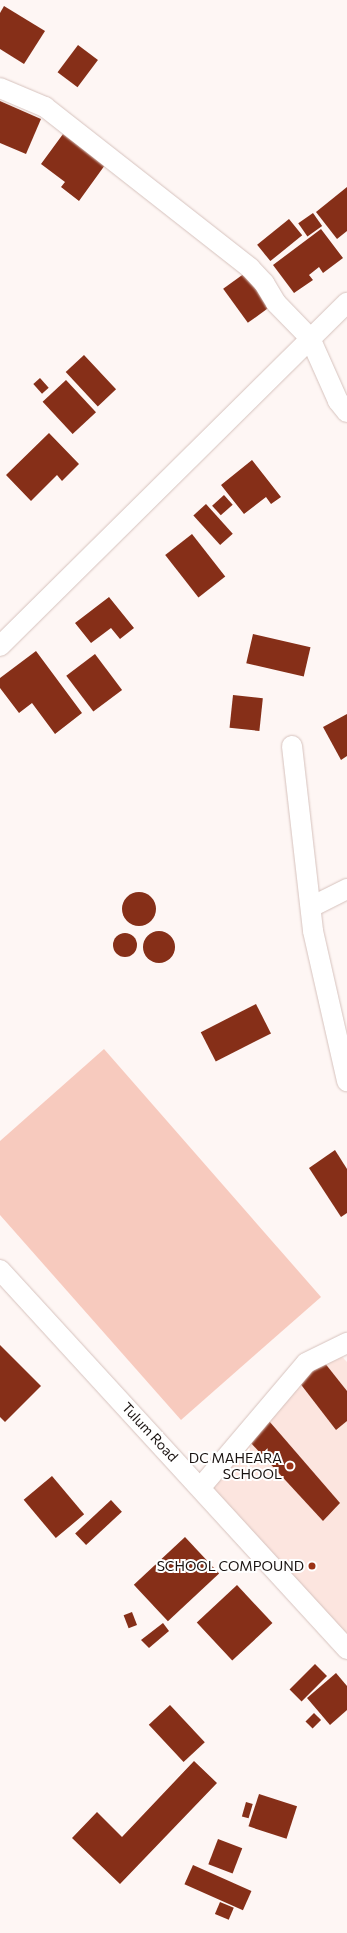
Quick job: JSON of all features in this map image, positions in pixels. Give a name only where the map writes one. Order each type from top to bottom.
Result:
[{"type":"street","points":[[0,88],[45,107],[250,268],[264,283],[276,302],[310,338],[338,401],[347,412]]},
{"type":"street","points":[[0,646],[347,303]]},
{"type":"street","points":[[292,746],[313,931],[343,1044],[347,1081]]},
{"type":"street","points":[[310,907],[347,889]]},
{"type":"street","name":"Tulum Road","points":[[0,1270],[201,1487],[347,1648]]},
{"type":"street","points":[[201,1487],[306,1363],[347,1343]]},
{"type":"shaded area","points":[[104,1049],[321,1297],[181,1420],[0,1215],[0,1141]]},
{"type":"shaded area","name":"SCHOOL COMPOUND","points":[[334,1348],[347,1362],[347,1650],[205,1483]]},
{"type":"building","points":[[4,6],[45,31],[24,64],[0,49],[0,13]]},
{"type":"building","points":[[78,45],[98,60],[78,87],[58,72]]},
{"type":"building","points":[[0,101],[41,119],[26,154],[0,143]]},
{"type":"building","points":[[63,134],[105,165],[79,201],[61,187],[65,182],[41,164]]},
{"type":"building","points":[[347,187],[347,231],[337,239],[316,212]]},
{"type":"building","points":[[313,213],[322,226],[307,236],[298,223]]},
{"type":"building","points":[[289,219],[302,235],[270,261],[257,245]]},
{"type":"building","points":[[321,229],[343,258],[323,273],[319,267],[309,275],[313,280],[294,293],[273,265]]},
{"type":"building","points":[[245,273],[270,307],[248,323],[223,289]]},
{"type":"building","points":[[84,355],[116,389],[98,406],[66,372]]},
{"type":"building","points":[[40,378],[49,388],[42,394],[33,384]]},
{"type":"building","points":[[66,380],[96,412],[73,434],[43,402]]},
{"type":"building","points":[[49,433],[79,464],[62,481],[57,475],[31,501],[6,475]]},
{"type":"building","points":[[252,460],[281,497],[271,504],[266,497],[244,514],[221,485]]},
{"type":"building","points":[[224,495],[233,505],[221,515],[212,506]]},
{"type":"building","points":[[206,504],[233,534],[220,545],[193,515]]},
{"type":"building","points":[[192,534],[225,577],[198,597],[165,555]]},
{"type":"building","points":[[109,597],[134,628],[120,639],[111,628],[91,643],[75,623]]},
{"type":"building","points":[[253,634],[310,647],[304,677],[246,663]]},
{"type":"building","points":[[36,651],[82,713],[55,734],[32,703],[19,713],[0,688],[0,678]]},
{"type":"building","points":[[95,654],[122,690],[93,712],[66,676]]},
{"type":"building","points":[[233,695],[263,698],[259,731],[230,728]]},
{"type":"building","points":[[347,714],[347,756],[341,760],[323,727]]},
{"type":"building","points":[[136,892],[142,892],[146,893],[153,899],[156,909],[155,916],[149,923],[142,926],[136,926],[132,925],[125,919],[122,912],[122,906],[123,902],[129,895]]},
{"type":"building","points":[[156,931],[162,931],[172,938],[175,947],[174,953],[168,960],[162,963],[156,963],[146,956],[143,950],[143,944],[150,934]]},
{"type":"building","points":[[125,933],[134,936],[137,945],[134,954],[125,957],[116,954],[113,945],[116,936]]},
{"type":"building","points":[[256,1004],[271,1033],[216,1062],[201,1032]]},
{"type":"building","points":[[335,1150],[347,1169],[347,1213],[341,1217],[309,1168]]},
{"type":"building","points":[[0,1345],[41,1386],[5,1422],[0,1417]]},
{"type":"building","points":[[324,1362],[347,1391],[347,1421],[336,1430],[299,1382]]},
{"type":"building","name":"DC MAHEARA SCHOOL","points":[[263,1414],[340,1503],[323,1521],[238,1429]]},
{"type":"building","points":[[52,1476],[84,1514],[56,1538],[24,1500]]},
{"type":"building","points":[[111,1500],[122,1512],[86,1545],[75,1533]]},
{"type":"building","points":[[185,1537],[219,1574],[168,1621],[134,1585]]},
{"type":"building","points":[[237,1585],[272,1623],[232,1661],[197,1623]]},
{"type":"building","points":[[132,1612],[137,1625],[129,1628],[124,1615]]},
{"type":"building","points":[[163,1623],[169,1631],[149,1648],[141,1640]]},
{"type":"building","points":[[315,1664],[327,1676],[302,1701],[290,1689]]},
{"type":"building","points":[[336,1673],[347,1686],[347,1710],[330,1725],[307,1698]]},
{"type":"building","points":[[170,1705],[205,1742],[184,1762],[149,1725]]},
{"type":"building","points":[[314,1713],[321,1720],[313,1729],[306,1721]]},
{"type":"building","points":[[194,1761],[217,1783],[120,1884],[72,1838],[97,1812],[122,1837]]},
{"type":"building","points":[[259,1794],[297,1806],[287,1839],[248,1826]]},
{"type":"building","points":[[246,1802],[253,1804],[249,1818],[242,1816]]},
{"type":"building","points":[[218,1839],[242,1848],[233,1874],[208,1864]]},
{"type":"building","points":[[193,1865],[251,1891],[243,1910],[184,1884]]},
{"type":"building","points":[[220,1902],[234,1908],[229,1920],[215,1914]]},
{"type":"place","name":"DC MAHEARA SCHOOL","points":[[290,1466]]},
{"type":"place","name":"SCHOOL COMPOUND","points":[[312,1566]]}]
